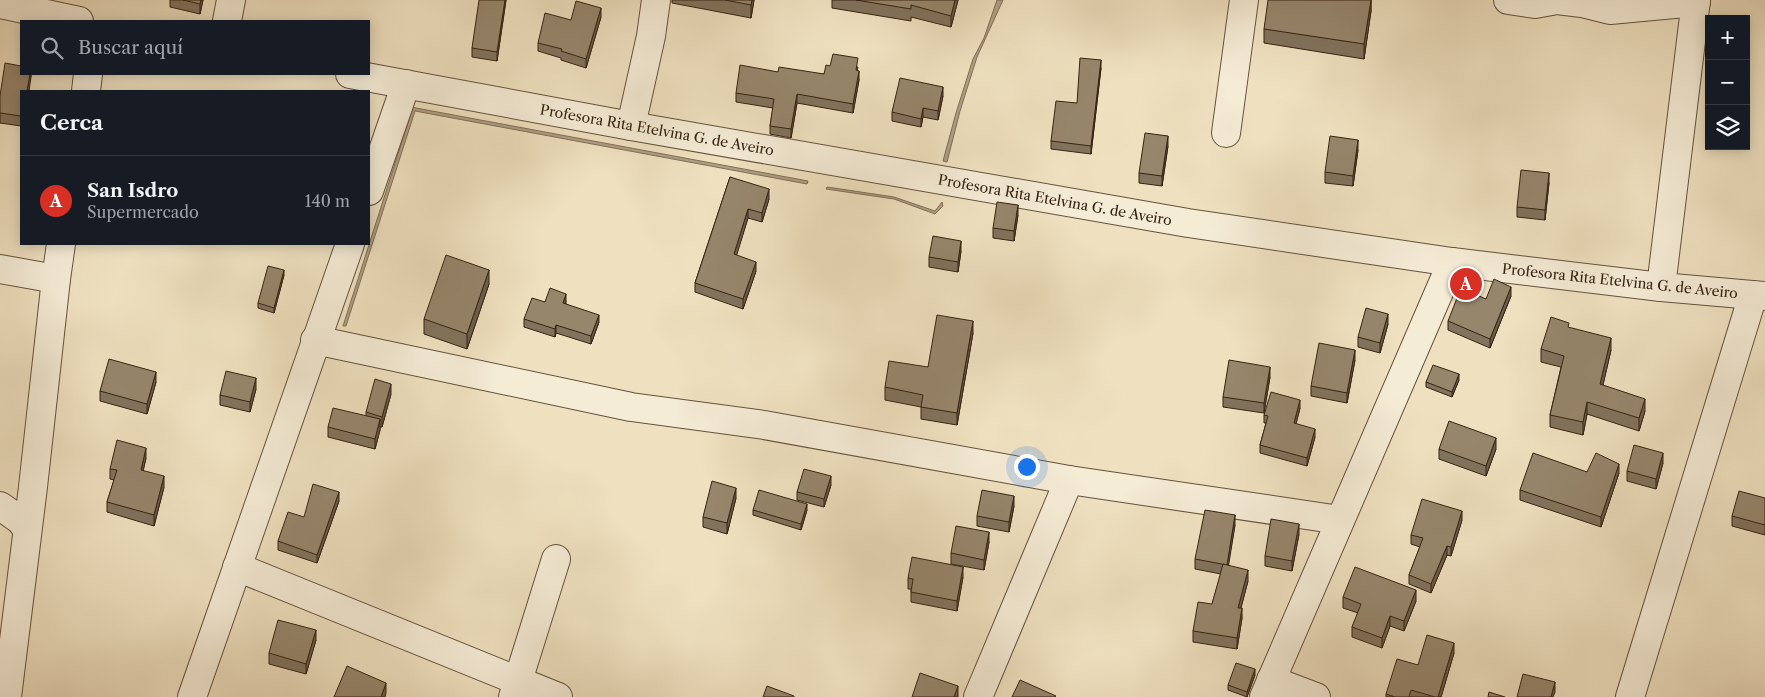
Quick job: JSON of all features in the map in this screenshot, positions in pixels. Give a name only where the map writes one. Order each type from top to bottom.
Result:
[{"type":"street","points":[[226,20],[231,0]]},
{"type":"street","points":[[631,126],[656,0]]},
{"type":"street","points":[[1226,133],[1244,0]]},
{"type":"street","points":[[1508,0],[1535,4],[1557,0],[1582,3],[1610,10],[1696,1],[1661,287]]},
{"type":"street","points":[[0,4],[74,20]]},
{"type":"street","points":[[86,90],[88,75]]},
{"type":"street","name":"Profesora Rita Etelvina G. de Aveiro","points":[[356,75],[631,126],[1188,223],[1452,262],[1661,287],[1759,296]]},
{"type":"street","points":[[370,188],[406,84]]},
{"type":"street","points":[[7,697],[61,245]]},
{"type":"street","points":[[192,697],[350,245]]},
{"type":"street","points":[[1316,697],[1268,689],[1452,262]]},
{"type":"street","points":[[0,269],[56,278]]},
{"type":"street","points":[[1630,697],[1759,296]]},
{"type":"street","points":[[316,340],[631,407],[764,425],[1069,480],[1340,520]]},
{"type":"street","points":[[978,697],[1069,480]]},
{"type":"street","points":[[0,499],[33,487]]},
{"type":"street","points":[[0,506],[20,520],[27,530]]},
{"type":"street","points":[[516,689],[556,559]]},
{"type":"street","points":[[237,567],[516,689],[558,697]]},
{"type":"shaded area","points":[[997,0],[1003,0],[977,57],[960,111],[947,162],[943,161],[973,59],[984,38]]},
{"type":"shaded area","points":[[413,107],[808,181],[807,184],[415,111],[346,326],[343,326]]},
{"type":"shaded area","points":[[827,187],[894,197],[935,211],[942,202],[943,206],[935,214],[894,199],[826,189]]},
{"type":"building","points":[[183,0],[201,0],[200,4]]},
{"type":"building","points":[[479,0],[505,0],[497,52],[472,48]]},
{"type":"building","points":[[725,0],[752,0],[751,5]]},
{"type":"building","points":[[856,0],[955,0],[951,16],[911,5],[911,9]]},
{"type":"building","points":[[1268,0],[1371,0],[1364,44],[1264,29]]},
{"type":"building","points":[[576,1],[601,8],[586,59],[561,51],[562,49],[538,43],[545,13],[571,20]]},
{"type":"building","points":[[833,54],[858,58],[856,70],[859,71],[853,104],[797,94],[791,129],[770,126],[774,99],[736,93],[740,65],[778,72],[779,67],[824,74],[826,65],[830,66]]},
{"type":"building","points":[[1080,58],[1101,60],[1091,146],[1051,141],[1056,101],[1077,103]]},
{"type":"building","points":[[5,63],[20,66],[20,75],[30,75],[27,90],[20,90],[20,116],[0,113],[0,96]]},
{"type":"building","points":[[900,78],[943,87],[938,111],[923,108],[921,119],[892,112]]},
{"type":"building","points":[[1145,133],[1168,136],[1162,176],[1139,173]]},
{"type":"building","points":[[1330,136],[1358,140],[1353,176],[1325,172]]},
{"type":"building","points":[[1521,170],[1549,173],[1545,210],[1517,207]]},
{"type":"building","points":[[730,177],[769,189],[762,213],[748,209],[734,254],[756,262],[743,299],[695,283]]},
{"type":"building","points":[[997,202],[1018,205],[1014,231],[993,228]]},
{"type":"building","points":[[933,236],[961,241],[958,262],[929,257]]},
{"type":"building","points":[[446,255],[489,270],[467,334],[424,319]]},
{"type":"building","points":[[268,266],[284,270],[274,308],[258,303]]},
{"type":"building","points":[[1494,279],[1511,287],[1490,339],[1448,321],[1461,288],[1486,299]]},
{"type":"building","points":[[550,288],[566,294],[563,303],[599,315],[591,336],[556,325],[555,329],[524,319],[532,298],[545,302]]},
{"type":"building","points":[[1366,308],[1388,314],[1380,343],[1358,337]]},
{"type":"building","points":[[937,315],[973,321],[957,413],[921,407],[923,395],[885,387],[889,361],[928,367]]},
{"type":"building","points":[[1551,317],[1569,323],[1568,327],[1611,338],[1600,384],[1645,399],[1639,418],[1587,402],[1583,422],[1550,415],[1564,356],[1541,349]]},
{"type":"building","points":[[1319,343],[1355,350],[1347,393],[1311,386]]},
{"type":"building","points":[[109,359],[156,372],[147,404],[100,391]]},
{"type":"building","points":[[1229,360],[1270,367],[1264,403],[1223,397]]},
{"type":"building","points":[[1433,365],[1459,374],[1452,392],[1426,382]]},
{"type":"building","points":[[226,371],[256,378],[250,402],[220,395]]},
{"type":"building","points":[[375,379],[391,384],[382,417],[366,412]]},
{"type":"building","points":[[1271,392],[1300,400],[1294,423],[1315,429],[1307,458],[1260,445],[1268,416],[1264,415]]},
{"type":"building","points":[[333,408],[380,419],[375,439],[328,427]]},
{"type":"building","points":[[1449,421],[1496,438],[1486,466],[1439,449]]},
{"type":"building","points":[[117,440],[146,448],[141,470],[164,476],[154,515],[107,502],[117,470],[110,469]]},
{"type":"building","points":[[1634,445],[1663,453],[1656,479],[1627,471]]},
{"type":"building","points":[[1533,453],[1587,472],[1596,453],[1619,464],[1601,517],[1520,490]]},
{"type":"building","points":[[804,469],[831,476],[824,499],[797,492]]},
{"type":"building","points":[[712,481],[736,488],[727,523],[703,517]]},
{"type":"building","points":[[313,484],[339,492],[317,555],[278,541],[288,512],[304,517]]},
{"type":"building","points":[[759,490],[807,504],[801,524],[753,510]]},
{"type":"building","points":[[982,490],[1014,496],[1009,522],[977,516]]},
{"type":"building","points":[[1739,491],[1765,498],[1765,525],[1732,516]]},
{"type":"building","points":[[1422,499],[1462,511],[1451,547],[1447,546],[1431,584],[1409,575],[1423,538],[1411,535]]},
{"type":"building","points":[[1205,510],[1235,515],[1227,565],[1195,559]]},
{"type":"building","points":[[1271,519],[1299,524],[1292,561],[1265,556]]},
{"type":"building","points":[[956,526],[989,532],[984,560],[951,553]]},
{"type":"building","points":[[912,557],[963,567],[957,601],[911,592],[913,579],[908,578]]},
{"type":"building","points":[[1223,564],[1248,570],[1238,608],[1242,608],[1237,638],[1193,631],[1198,602],[1212,604]]},
{"type":"building","points":[[1355,567],[1416,590],[1404,621],[1390,616],[1382,638],[1352,627],[1361,604],[1343,597]]},
{"type":"building","points":[[278,620],[316,630],[306,664],[269,653]]},
{"type":"building","points":[[1427,635],[1454,643],[1438,697],[1411,690],[1409,697],[1395,697],[1386,694],[1397,659],[1418,665]]},
{"type":"building","points":[[1236,663],[1255,669],[1247,692],[1228,685]]},
{"type":"building","points":[[347,666],[386,683],[381,697],[334,697]]},
{"type":"building","points":[[920,673],[958,686],[954,697],[912,697]]},
{"type":"building","points":[[1523,674],[1555,682],[1551,697],[1517,697]]},
{"type":"building","points":[[1020,680],[1056,696],[1012,697]]},
{"type":"building","points":[[767,686],[794,696],[794,697],[763,697]]},
{"type":"building","points":[[1489,692],[1505,697],[1488,697]]},
{"type":"place","name":"San Isdro","points":[[1466,284]]}]
